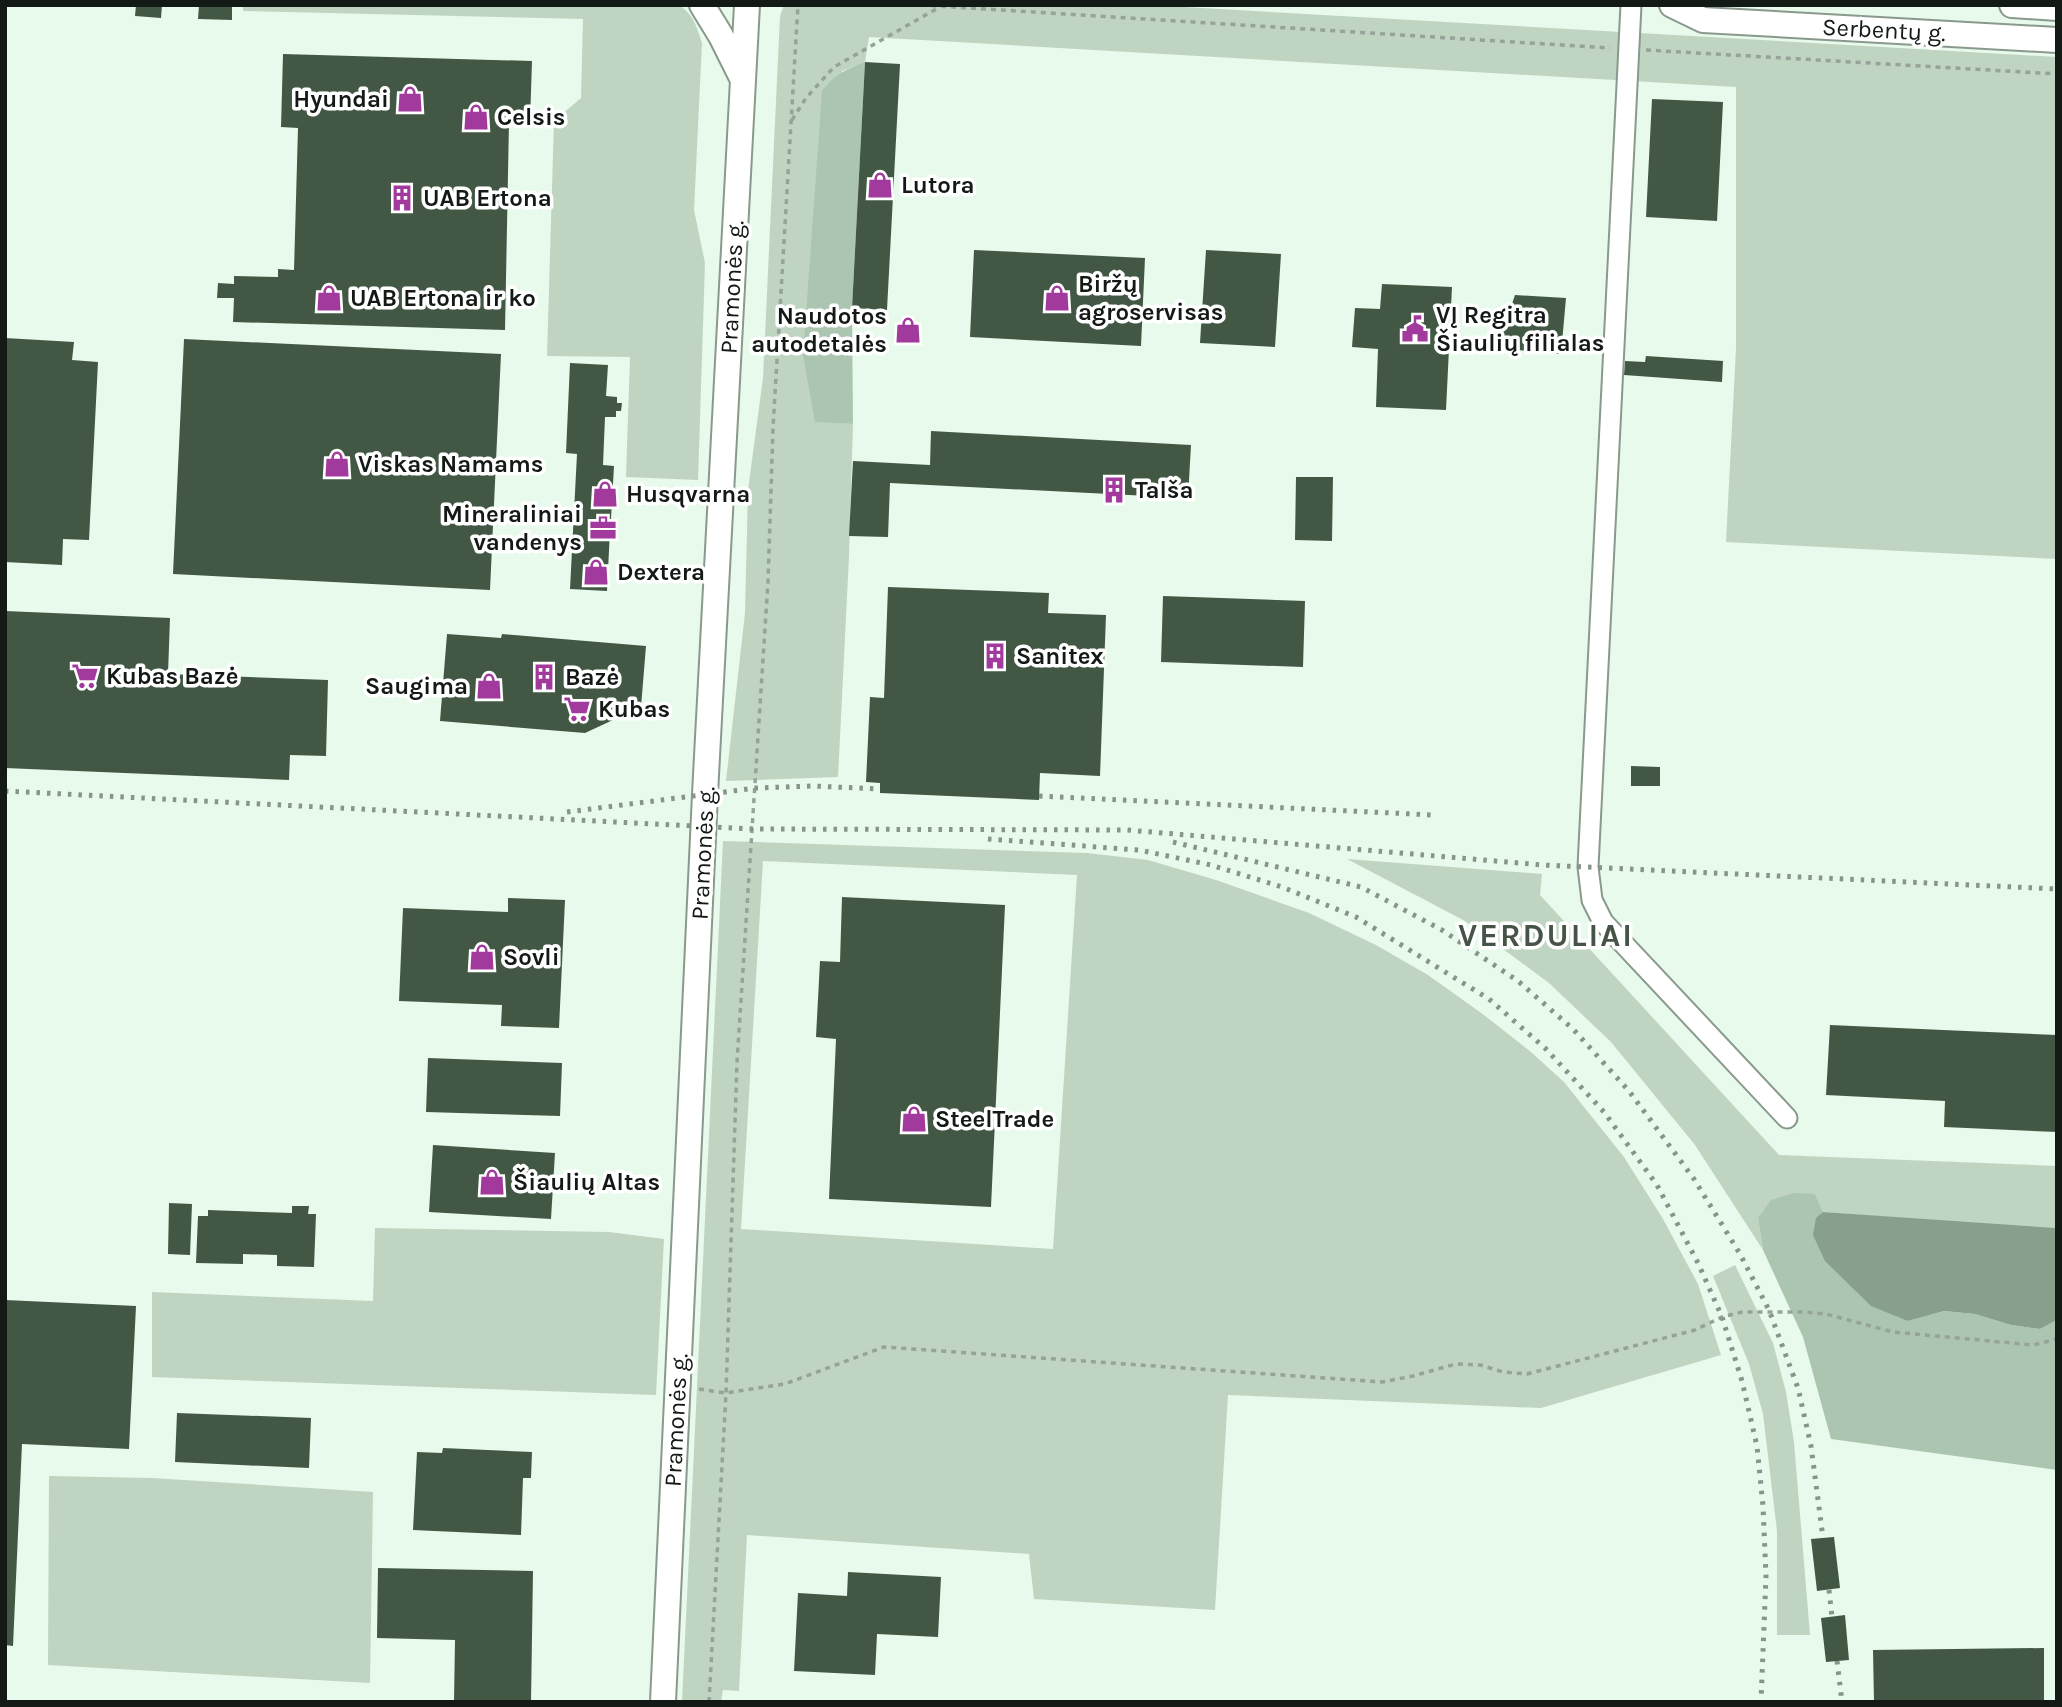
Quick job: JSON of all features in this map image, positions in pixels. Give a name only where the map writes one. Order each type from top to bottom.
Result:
[{"type":"main road","points":[[702,5],[743,79]]},
{"type":"main road","name":"Pramonės g.","points":[[663,1702],[705,794],[747,5]]},
{"type":"main road","name":"Serbentų g.","points":[[1672,5],[1703,20],[2057,40]]},
{"type":"main road","points":[[2012,5],[2057,8]]},
{"type":"street","points":[[1632,5],[1588,867],[1592,900],[1603,922],[1787,1118]]},
{"type":"path","points":[[709,1702],[726,1393],[737,1062],[765,637],[773,428],[798,5]]},
{"type":"path","points":[[921,5],[2057,74]]},
{"type":"path","points":[[790,122],[806,98],[834,67],[941,6]]},
{"type":"path","points":[[678,1385],[726,1393],[785,1384],[884,1347],[1382,1382],[1413,1377],[1456,1364],[1480,1365],[1503,1372],[1527,1374],[1695,1329],[1722,1317],[1769,1310],[1826,1314],[1893,1332],[2033,1345],[2057,1339]]},
{"type":"shaded area","points":[[243,5],[678,5],[691,16],[702,43],[694,210],[705,263],[698,480],[626,477],[630,357],[547,356],[554,121],[581,98],[583,19],[243,11]]},
{"type":"shaded area","points":[[784,5],[1150,5],[2057,57],[2057,559],[1726,542],[1736,348],[1736,87],[869,37],[865,62],[842,71],[815,421],[853,424],[838,777],[726,781],[745,613],[748,490],[763,378],[780,16]]},
{"type":"shaded area","points":[[865,62],[852,308],[853,424],[815,422],[803,355],[822,91],[841,73]]},
{"type":"shaded area","points":[[723,841],[1087,853],[1148,860],[1216,880],[1309,913],[1376,945],[1428,975],[1484,1015],[1564,1082],[1624,1157],[1663,1219],[1698,1284],[1721,1355],[1541,1408],[1228,1395],[1215,1610],[1034,1599],[1029,1554],[747,1535],[739,1691],[723,1690],[721,1702],[682,1702]],"holes":[[[763,861],[1077,875],[1053,1249],[741,1229]]]},
{"type":"shaded area","points":[[1347,859],[1542,874],[1540,895],[1779,1155],[2057,1166],[2057,1230],[1823,1212],[1815,1194],[1758,1218],[1763,1250],[1695,1145],[1611,1042],[1549,983],[1465,921]]},
{"type":"shaded area","points":[[1794,1193],[1815,1194],[1823,1212],[1816,1219],[1908,1321],[1944,1311],[1975,1314],[2011,1325],[2040,1329],[2057,1320],[2057,1470],[1831,1439],[1803,1337],[1763,1250],[1758,1218],[1771,1200]]},
{"type":"shaded area","points":[[1823,1212],[2055,1228],[2057,1320],[2040,1329],[2011,1325],[1975,1314],[1944,1311],[1908,1321],[1871,1306],[1825,1261],[1813,1235],[1816,1218]]},
{"type":"shaded area","points":[[375,1228],[609,1232],[664,1239],[656,1395],[152,1377],[152,1292],[373,1301]]},
{"type":"shaded area","points":[[1735,1265],[1773,1343],[1786,1392],[1794,1442],[1810,1635],[1777,1635],[1777,1531],[1763,1414],[1749,1364],[1713,1276]]},
{"type":"shaded area","points":[[49,1476],[152,1478],[373,1492],[370,1683],[48,1665]]},
{"type":"building","points":[[136,5],[162,5],[161,18],[135,16]]},
{"type":"building","points":[[199,5],[232,5],[232,20],[198,19]]},
{"type":"building","name":"UAB Ertona","points":[[283,54],[532,61],[530,122],[509,122],[505,330],[233,322],[234,298],[217,298],[218,283],[234,284],[234,276],[278,277],[278,269],[294,270],[298,128],[281,127]]},
{"type":"building","points":[[865,62],[900,64],[887,310],[852,308]]},
{"type":"building","points":[[1652,99],[1723,102],[1717,221],[1646,217]]},
{"type":"building","name":"Biržų agroservisas","points":[[974,250],[1145,258],[1141,346],[970,337]]},
{"type":"building","points":[[1206,250],[1281,254],[1275,347],[1200,343]]},
{"type":"building","name":"VĮ Regitra Šiaulių filialas","points":[[1382,284],[1452,287],[1446,410],[1376,407],[1378,349],[1352,347],[1355,308],[1380,309]]},
{"type":"building","points":[[1515,295],[1566,298],[1561,354],[1497,348]]},
{"type":"building","points":[[5,338],[74,342],[72,360],[98,362],[89,540],[63,539],[62,565],[5,562]]},
{"type":"building","name":"Viskas Namams","points":[[184,339],[501,354],[490,590],[173,574]]},
{"type":"building","points":[[1646,356],[1723,361],[1722,382],[1624,375],[1625,361],[1645,362]]},
{"type":"building","points":[[570,363],[608,365],[606,396],[617,397],[617,403],[622,403],[621,411],[616,411],[616,417],[605,417],[603,465],[614,466],[611,519],[617,520],[616,531],[610,530],[607,591],[570,589],[577,454],[566,453]]},
{"type":"building","name":"Talša","points":[[931,431],[1191,445],[1188,498],[890,483],[888,537],[849,536],[853,461],[930,465]]},
{"type":"building","points":[[1296,477],[1333,477],[1332,541],[1295,540]]},
{"type":"building","name":"Sanitex","points":[[888,587],[1049,593],[1048,613],[1106,615],[1100,776],[1040,773],[1039,800],[880,793],[880,783],[866,782],[870,697],[884,698]]},
{"type":"building","points":[[1163,596],[1305,601],[1303,667],[1161,662]]},
{"type":"building","points":[[5,611],[170,618],[168,674],[328,680],[326,756],[290,755],[289,780],[5,768]]},
{"type":"building","name":"Bazė","points":[[447,634],[501,638],[502,634],[646,646],[641,707],[585,733],[440,721]]},
{"type":"building","points":[[1631,766],[1660,767],[1660,786],[1631,786]]},
{"type":"building","name":"SteelTrade","points":[[842,897],[1005,905],[991,1207],[829,1199],[836,1039],[816,1037],[820,961],[840,962]]},
{"type":"building","name":"Sovli","points":[[508,898],[565,900],[559,1028],[501,1026],[502,1005],[399,1001],[403,908],[508,912]]},
{"type":"building","points":[[1830,1025],[2057,1035],[2057,1132],[1944,1127],[1945,1101],[1826,1095]]},
{"type":"building","points":[[428,1058],[562,1063],[560,1116],[426,1112]]},
{"type":"building","name":"Šiaulių Altas","points":[[433,1145],[555,1153],[551,1219],[429,1212]]},
{"type":"building","points":[[169,1203],[192,1204],[190,1255],[168,1254]]},
{"type":"building","points":[[292,1206],[309,1206],[308,1214],[316,1214],[314,1267],[277,1266],[277,1255],[243,1254],[243,1264],[196,1263],[198,1216],[208,1216],[208,1210],[292,1213]]},
{"type":"building","points":[[5,1300],[136,1306],[129,1449],[22,1444],[13,1646],[5,1645]]},
{"type":"building","points":[[177,1413],[311,1418],[309,1468],[175,1462]]},
{"type":"building","points":[[443,1448],[532,1452],[531,1478],[523,1478],[521,1535],[413,1530],[417,1452],[442,1453]]},
{"type":"building","points":[[1834,1537],[1840,1588],[1817,1591],[1811,1539]]},
{"type":"building","points":[[378,1568],[533,1571],[531,1702],[454,1702],[455,1640],[377,1638]]},
{"type":"building","points":[[848,1572],[941,1577],[938,1637],[877,1634],[875,1675],[794,1671],[798,1593],[847,1596]]},
{"type":"building","points":[[1845,1615],[1849,1660],[1826,1662],[1821,1618]]},
{"type":"building","points":[[2044,1648],[2044,1702],[1874,1702],[1873,1650]]},
{"type":"railway","points":[[567,812],[756,788],[813,786],[880,789]]},
{"type":"railway","points":[[5,791],[753,829],[1127,830],[1543,865],[2057,889]]},
{"type":"railway","points":[[1039,796],[1433,815]]},
{"type":"railway","points":[[988,839],[1139,850],[1211,865],[1282,887],[1356,917],[1489,999],[1546,1049],[1604,1112],[1657,1185],[1698,1263],[1722,1317],[1742,1381],[1757,1446],[1763,1506],[1766,1576],[1761,1702]]},
{"type":"railway","points":[[1173,842],[1361,887],[1442,930],[1518,981],[1573,1029],[1629,1091],[1694,1179],[1740,1254],[1769,1310],[1798,1388],[1811,1446],[1823,1538]]},
{"type":"railway","points":[[1829,1590],[1832,1617]]},
{"type":"railway","points":[[1837,1661],[1842,1702]]},
{"type":"place","name":"Hyundai","points":[[410,99]]},
{"type":"place","name":"Celsis","points":[[476,117]]},
{"type":"place","name":"Lutora","points":[[880,185]]},
{"type":"place","name":"UAB Ertona","points":[[402,198]]},
{"type":"place","name":"UAB Ertona ir ko","points":[[329,298]]},
{"type":"place","name":"Biržų agroservisas","points":[[1057,298]]},
{"type":"place","name":"VĮ Regitra Šiaulių filialas","points":[[1415,329]]},
{"type":"place","name":"Naudotos autodetalės","points":[[908,330]]},
{"type":"place","name":"Viskas Namams","points":[[337,464]]},
{"type":"place","name":"Talša","points":[[1114,490]]},
{"type":"place","name":"Husqvarna","points":[[605,494]]},
{"type":"place","name":"Mineraliniai vandenys","points":[[603,528]]},
{"type":"place","name":"Dextera","points":[[596,572]]},
{"type":"place","name":"Sanitex","points":[[995,656]]},
{"type":"place","name":"Kubas Bazė","points":[[85,676]]},
{"type":"place","name":"Bazė","points":[[544,677]]},
{"type":"place","name":"Saugima","points":[[489,686]]},
{"type":"place","name":"Kubas","points":[[577,709]]},
{"type":"place","name":"Sovli","points":[[482,957]]},
{"type":"place","name":"SteelTrade","points":[[914,1119]]},
{"type":"place","name":"Šiaulių Altas","points":[[492,1182]]},
{"type":"district","name":"VERDULIAI","points":[[1546,935]]}]
